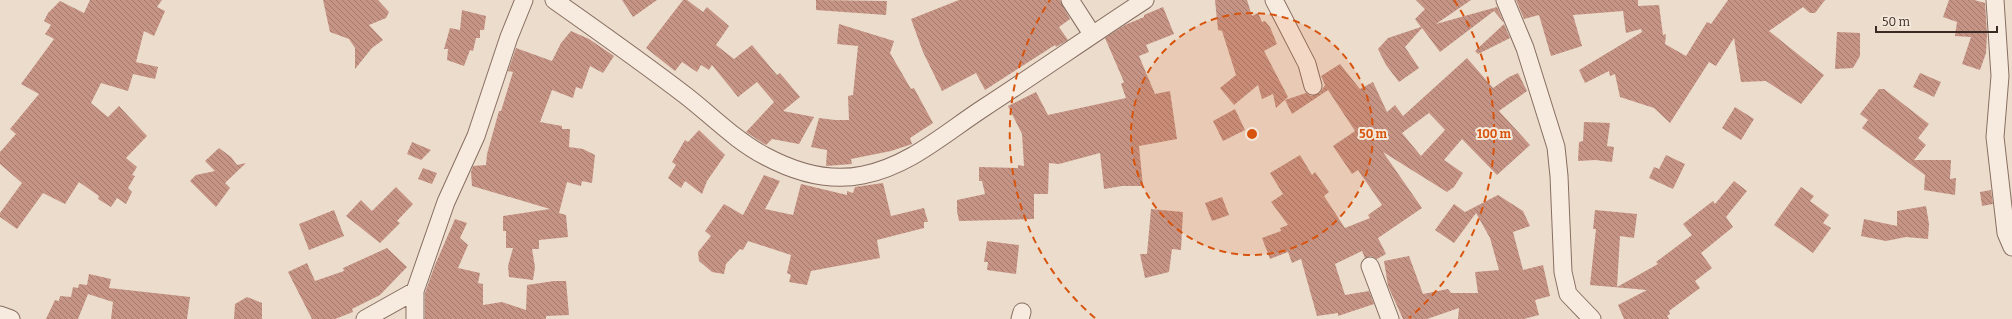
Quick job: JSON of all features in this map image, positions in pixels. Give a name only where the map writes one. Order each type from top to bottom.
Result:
[{"type":"street","points":[[415,319],[415,291],[446,202],[476,136],[509,37],[524,0]]},
{"type":"street","points":[[554,0],[655,72],[764,156],[799,170],[827,177],[863,175],[882,170],[906,160],[926,148],[1092,34],[1145,0]]},
{"type":"street","points":[[1070,0],[1092,34]]},
{"type":"street","points":[[1274,0],[1308,64],[1313,86]]},
{"type":"street","points":[[1505,0],[1525,48],[1556,147],[1559,176],[1563,272],[1568,294],[1592,319]]},
{"type":"street","points":[[1995,0],[2000,76],[1995,137],[2006,233],[2012,248]]},
{"type":"street","points":[[1370,266],[1390,319]]},
{"type":"street","points":[[365,319],[415,291]]},
{"type":"street","points":[[0,315],[11,319]]},
{"type":"building","points":[[90,0],[162,0],[157,7],[165,11],[154,36],[144,31],[136,62],[158,67],[155,79],[133,74],[128,91],[101,83],[91,103],[108,117],[119,106],[147,136],[126,158],[137,167],[132,175],[135,176],[128,188],[132,192],[126,204],[117,198],[111,207],[98,199],[99,196],[79,182],[65,204],[43,193],[17,229],[0,217],[0,213],[22,183],[0,164],[0,152],[16,134],[10,129],[39,94],[21,84],[54,39],[45,34],[51,25],[44,21],[48,13],[60,1],[84,13]]},
{"type":"building","points":[[323,0],[378,0],[389,12],[386,18],[369,25],[383,40],[372,48],[355,69],[355,48],[349,39],[330,32]]},
{"type":"building","points":[[622,0],[657,0],[633,17]]},
{"type":"building","points":[[683,0],[687,0],[703,12],[707,7],[729,26],[716,45],[734,59],[752,45],[777,75],[780,73],[800,97],[783,111],[814,117],[799,144],[772,139],[766,145],[746,132],[774,102],[757,82],[738,97],[712,65],[709,70],[701,65],[697,72],[682,62],[675,71],[646,48]]},
{"type":"building","points":[[816,0],[887,1],[886,15],[816,10]]},
{"type":"building","points":[[959,0],[1060,0],[1070,19],[1059,27],[1068,40],[1056,47],[1055,45],[985,90],[976,73],[942,91],[923,52],[911,19]]},
{"type":"building","points":[[1215,0],[1247,0],[1252,16],[1258,13],[1262,22],[1265,21],[1270,27],[1277,44],[1264,51],[1288,97],[1276,108],[1273,94],[1262,99],[1258,85],[1234,105],[1220,88],[1236,75],[1222,31],[1218,30]]},
{"type":"building","points":[[1416,0],[1471,0],[1436,24],[1497,7],[1504,23],[1494,11],[1440,52],[1422,28],[1405,47],[1419,68],[1399,82],[1386,65],[1378,49],[1388,38],[1421,27],[1415,19],[1425,9]]},
{"type":"building","points":[[1516,0],[1638,0],[1638,6],[1659,5],[1663,35],[1666,34],[1665,44],[1686,56],[1707,22],[1711,24],[1728,0],[1825,0],[1815,13],[1810,13],[1803,7],[1769,31],[1824,75],[1801,104],[1766,81],[1741,82],[1734,38],[1716,66],[1709,62],[1670,123],[1654,108],[1620,97],[1615,74],[1610,76],[1609,71],[1585,83],[1579,70],[1642,32],[1641,29],[1626,33],[1623,11],[1573,15],[1582,46],[1551,56],[1539,15],[1524,19]]},
{"type":"building","points":[[1949,0],[1974,0],[1985,3],[1987,34],[1986,53],[1980,70],[1962,64],[1971,37],[1955,36],[1957,22],[1943,17]]},
{"type":"building","points":[[1163,7],[1174,34],[1146,45],[1149,52],[1139,56],[1155,94],[1170,91],[1177,139],[1139,146],[1143,186],[1122,186],[1104,189],[1100,153],[1059,164],[1049,163],[1048,194],[1034,194],[1034,219],[959,221],[957,200],[985,194],[982,181],[979,181],[979,167],[1018,168],[1018,165],[1024,166],[1022,134],[1008,106],[1036,92],[1048,115],[1126,98],[1121,84],[1124,82],[1105,38],[1125,25]]},
{"type":"building","points":[[462,10],[486,16],[484,30],[480,30],[480,38],[476,38],[473,51],[470,50],[464,66],[447,60],[448,49],[444,49],[450,28],[460,30]]},
{"type":"building","points":[[839,24],[894,41],[890,53],[911,89],[914,88],[933,123],[910,138],[912,144],[891,151],[851,159],[852,164],[826,166],[827,150],[811,147],[819,118],[849,120],[848,96],[853,95],[858,46],[837,44]]},
{"type":"building","points":[[1504,24],[1510,38],[1478,54],[1475,51]]},
{"type":"building","points":[[571,31],[589,39],[614,56],[603,73],[590,66],[582,89],[576,87],[573,98],[552,90],[540,122],[562,126],[562,129],[570,129],[569,147],[583,149],[595,155],[592,183],[582,181],[581,186],[567,182],[559,213],[566,215],[568,237],[539,240],[539,249],[532,249],[535,267],[533,280],[509,277],[508,266],[513,248],[506,248],[506,231],[503,231],[503,216],[550,209],[472,186],[471,172],[473,166],[486,165],[487,154],[499,111],[501,111],[513,72],[508,71],[516,48],[552,61],[561,43]]},
{"type":"building","points":[[1837,32],[1860,33],[1860,56],[1853,68],[1835,69]]},
{"type":"building","points":[[1467,58],[1493,88],[1509,77],[1518,73],[1527,91],[1499,111],[1530,145],[1497,175],[1462,139],[1444,160],[1463,173],[1454,187],[1447,192],[1383,152],[1422,208],[1378,238],[1386,254],[1377,259],[1371,256],[1365,258],[1362,251],[1335,264],[1345,295],[1369,291],[1374,304],[1338,316],[1338,313],[1317,316],[1301,259],[1292,263],[1288,252],[1270,259],[1262,238],[1281,231],[1280,228],[1288,225],[1271,202],[1283,194],[1270,173],[1300,155],[1312,175],[1315,172],[1329,192],[1324,196],[1345,228],[1370,218],[1368,215],[1382,205],[1358,170],[1352,174],[1333,146],[1355,131],[1328,90],[1292,114],[1285,100],[1306,93],[1311,96],[1320,93],[1325,85],[1321,76],[1340,64],[1360,89],[1373,82],[1387,112],[1395,105],[1403,116]],"holes":[[[1429,113],[1445,130],[1421,156],[1402,133]]]},
{"type":"building","points":[[1920,73],[1941,82],[1934,97],[1913,87]]},
{"type":"building","points":[[1879,89],[1884,89],[1929,124],[1918,138],[1926,145],[1914,160],[1951,160],[1950,179],[1956,178],[1955,195],[1924,190],[1925,175],[1862,128],[1868,120],[1860,114]]},
{"type":"building","points":[[1735,107],[1754,119],[1741,140],[1722,128]]},
{"type":"building","points":[[1235,109],[1245,130],[1223,141],[1213,121]]},
{"type":"building","points":[[1584,122],[1610,123],[1607,146],[1614,147],[1612,162],[1595,160],[1578,161],[1579,142],[1583,141]]},
{"type":"building","points":[[699,130],[725,155],[707,181],[702,194],[685,181],[681,188],[668,178],[676,165],[672,162],[685,140],[688,142]]},
{"type":"building","points":[[412,142],[431,150],[421,160],[407,154]]},
{"type":"building","points":[[219,148],[231,157],[237,165],[246,163],[225,183],[230,188],[216,207],[190,181],[196,175],[215,171],[205,161]]},
{"type":"building","points":[[1666,155],[1685,164],[1673,189],[1649,178],[1654,167],[1659,169]]},
{"type":"building","points":[[423,168],[437,173],[432,184],[418,179]]},
{"type":"building","points":[[764,175],[780,181],[765,209],[793,215],[801,184],[847,195],[847,191],[853,193],[855,187],[883,183],[891,216],[924,208],[928,222],[924,222],[924,228],[877,240],[880,258],[811,271],[807,285],[789,282],[791,275],[787,273],[791,255],[748,241],[743,250],[740,249],[726,264],[724,274],[712,272],[699,261],[698,252],[711,236],[705,231],[724,204],[743,215]]},
{"type":"building","points":[[1734,181],[1747,191],[1726,217],[1733,227],[1701,253],[1712,268],[1695,281],[1700,288],[1669,311],[1670,314],[1667,316],[1669,319],[1624,319],[1618,305],[1647,290],[1590,285],[1596,229],[1593,229],[1595,210],[1637,214],[1634,238],[1620,236],[1617,287],[1658,264],[1656,262],[1692,235],[1683,224],[1713,201],[1715,204]]},
{"type":"building","points":[[396,187],[413,204],[397,221],[400,223],[380,243],[346,216],[361,200],[372,211]]},
{"type":"building","points":[[1801,187],[1814,196],[1810,201],[1829,215],[1823,223],[1831,228],[1813,253],[1774,225]]},
{"type":"building","points":[[1991,190],[1993,204],[1982,206],[1980,192]]},
{"type":"building","points":[[1498,195],[1523,211],[1530,226],[1513,232],[1523,270],[1543,265],[1550,296],[1535,300],[1539,315],[1524,319],[1458,319],[1459,308],[1427,319],[1403,319],[1388,286],[1384,261],[1409,256],[1423,294],[1448,289],[1451,293],[1478,293],[1475,272],[1499,270],[1490,238],[1476,213],[1454,243],[1435,230],[1454,204],[1465,212]]},
{"type":"building","points":[[1222,197],[1229,215],[1212,221],[1205,203]]},
{"type":"building","points":[[1926,206],[1929,224],[1928,239],[1906,237],[1886,241],[1861,236],[1864,219],[1897,226],[1897,211]]},
{"type":"building","points":[[1151,209],[1183,212],[1181,250],[1172,249],[1169,272],[1145,278],[1140,254],[1147,254]]},
{"type":"building","points":[[334,210],[344,236],[309,250],[299,224]]},
{"type":"building","points":[[455,219],[467,223],[460,238],[468,245],[458,268],[480,273],[478,283],[483,284],[483,305],[502,302],[526,310],[527,285],[554,281],[566,281],[569,315],[546,316],[546,319],[425,319],[425,293],[435,265]]},
{"type":"building","points":[[987,241],[1019,245],[1016,274],[987,270],[988,262],[984,262]]},
{"type":"building","points":[[387,248],[407,267],[380,295],[352,309],[353,312],[335,319],[312,319],[288,272],[307,263],[315,281],[344,271],[343,268]]},
{"type":"building","points":[[89,274],[111,279],[109,288],[190,297],[187,319],[111,319],[113,302],[88,294],[78,319],[46,319],[55,300],[59,301],[60,296],[71,297],[73,287],[78,288],[79,284],[87,285]]},
{"type":"building","points":[[247,297],[262,303],[262,319],[234,319],[235,304]]}]
